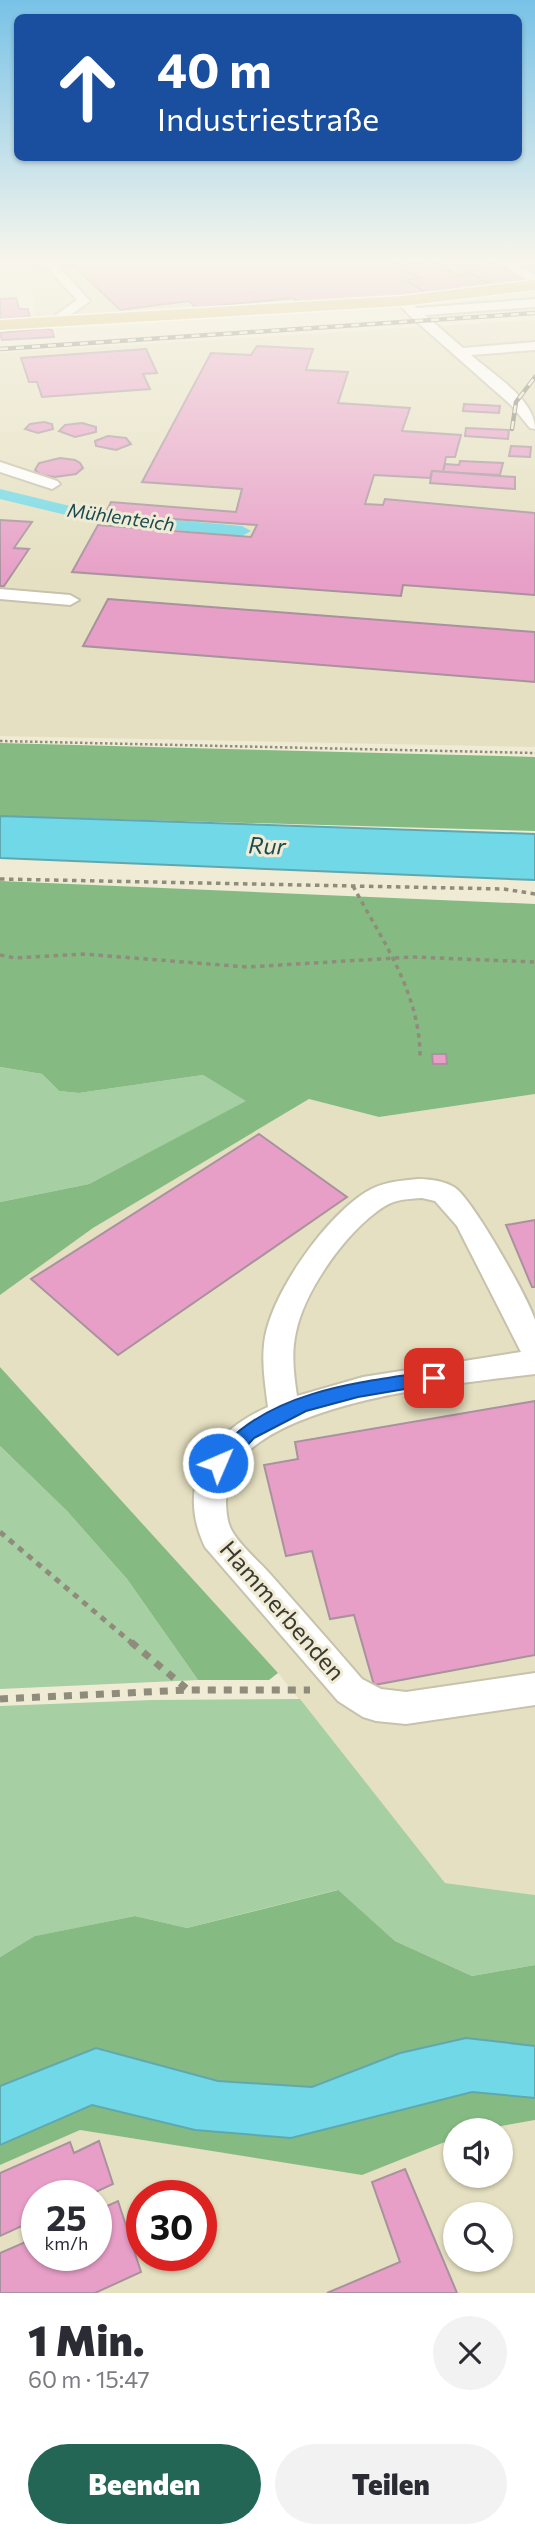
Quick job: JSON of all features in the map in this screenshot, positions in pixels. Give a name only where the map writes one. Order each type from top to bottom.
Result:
[{"type":"street","points":[[477,366],[528,406],[535,425]]},
{"type":"street","points":[[0,594],[70,600]]},
{"type":"street","points":[[284,1413],[279,1379],[281,1330],[299,1286],[330,1242],[356,1214],[391,1192],[424,1188],[445,1194],[463,1213],[535,1350]]},
{"type":"street","name":"Hammerbenden","points":[[535,1362],[358,1390],[325,1397],[284,1413],[248,1433],[218,1463],[211,1482],[209,1511],[217,1537],[350,1690],[376,1705],[406,1708],[535,1689]]},
{"type":"lane","points":[[0,467],[52,484]]},
{"type":"path","points":[[0,741],[535,753]]},
{"type":"path","points":[[0,879],[504,889],[535,894]]},
{"type":"path","points":[[353,886],[410,997],[422,1042],[420,1056]]},
{"type":"path","points":[[0,955],[15,958],[83,954],[247,967],[391,959],[535,962]]},
{"type":"path","points":[[0,1532],[188,1690]]},
{"type":"path","points":[[0,1699],[188,1690],[350,1690]]},
{"type":"shaded area","points":[[0,366],[535,366],[535,747],[0,736]]},
{"type":"shaded area","points":[[535,1094],[535,1895],[445,1883],[278,1673],[0,1367],[0,1295],[93,1228],[309,1099],[379,1117]]},
{"type":"shaded area","points":[[535,2120],[535,2293],[0,2293],[0,2165],[80,2130],[362,2174],[443,2143],[443,2188],[513,2188],[513,2124]]},
{"type":"green space","points":[[0,743],[535,757],[535,831],[0,816]]},
{"type":"green space","points":[[0,881],[535,904],[535,1094],[379,1117],[309,1099],[93,1228],[0,1295],[0,1202],[89,1184],[246,1101],[203,1075],[79,1093],[59,1091],[42,1074],[0,1067]]},
{"type":"green space","points":[[0,1067],[42,1074],[59,1091],[79,1093],[203,1075],[247,1101],[89,1184],[0,1202]]},
{"type":"green space","points":[[0,1367],[278,1673],[269,1680],[198,1680],[127,1579],[67,1511],[0,1446]]},
{"type":"green space","points":[[0,1446],[67,1511],[127,1579],[198,1680],[0,1689]]},
{"type":"green space","points":[[300,1699],[445,1883],[535,1895],[535,1965],[472,1976],[395,1941],[337,1890],[187,1928],[135,1916],[36,1936],[0,1957],[0,1706],[152,1700]]},
{"type":"green space","points":[[338,1890],[395,1941],[472,1976],[535,1965],[535,2120],[513,2124],[513,2118],[443,2118],[443,2143],[362,2175],[80,2130],[0,2165],[0,1957],[35,1936],[135,1916],[187,1928]]},
{"type":"water","name":"Rur","points":[[0,816],[535,834],[535,880],[0,858]]},
{"type":"water","points":[[466,2038],[535,2046],[535,2098],[472,2092],[291,2138],[195,2130],[92,2105],[0,2145],[0,2086],[96,2048],[218,2081],[312,2087],[400,2053]]},
{"type":"building","points":[[24,366],[154,366],[157,373],[143,374],[150,389],[42,397],[37,382],[29,382]]},
{"type":"building","points":[[204,366],[307,366],[306,370],[348,372],[338,403],[410,408],[402,431],[461,435],[455,457],[446,457],[443,472],[432,471],[430,478],[374,475],[365,504],[383,505],[385,499],[535,513],[535,595],[403,585],[401,596],[72,572],[98,525],[251,537],[257,525],[105,514],[111,502],[236,512],[242,489],[142,482]]},
{"type":"building","points":[[464,404],[500,406],[499,413],[463,411]]},
{"type":"building","points":[[82,423],[96,427],[96,432],[75,437],[59,431],[65,425]]},
{"type":"building","points":[[30,424],[52,424],[53,429],[38,433],[25,429]]},
{"type":"building","points":[[466,428],[509,430],[508,439],[465,436]]},
{"type":"building","points":[[108,436],[126,438],[131,444],[116,450],[96,446],[95,441]]},
{"type":"building","points":[[511,446],[531,447],[530,457],[509,456]]},
{"type":"building","points":[[60,458],[75,460],[83,468],[76,474],[55,477],[41,475],[35,470],[39,463]]},
{"type":"building","points":[[460,461],[503,463],[500,475],[443,472],[445,464],[459,465]]},
{"type":"building","points":[[432,471],[515,477],[515,489],[430,483]]},
{"type":"building","points":[[0,520],[32,522],[14,548],[29,549],[4,586],[0,586]]},
{"type":"building","points":[[108,599],[535,632],[535,682],[83,646]]},
{"type":"building","points":[[432,1054],[446,1054],[447,1064],[433,1064]]},
{"type":"building","points":[[259,1134],[347,1197],[118,1355],[31,1279]]},
{"type":"building","points":[[535,1220],[535,1287],[532,1287],[506,1225]]},
{"type":"building","points":[[535,1401],[535,1655],[374,1685],[354,1615],[330,1619],[312,1551],[286,1556],[264,1465],[298,1459],[295,1442]]},
{"type":"building","points":[[99,2141],[112,2180],[21,2180],[21,2226],[0,2236],[0,2173],[70,2142],[74,2153]]},
{"type":"building","points":[[405,2169],[443,2260],[443,2272],[448,2272],[457,2293],[327,2293],[400,2262],[372,2182]]},
{"type":"building","points":[[118,2201],[126,2226],[126,2271],[141,2272],[95,2293],[0,2293],[0,2253],[21,2244],[21,2271],[112,2271],[112,2204]]},
{"type":"waterway","name":"Mühlenteich","points":[[0,494],[99,518],[242,531]]},
{"type":"railway","points":[[512,429],[516,402],[535,377]]},
{"type":"route","points":[[218,1463],[248,1433],[268,1420],[301,1405],[358,1390],[434,1378]]}]
